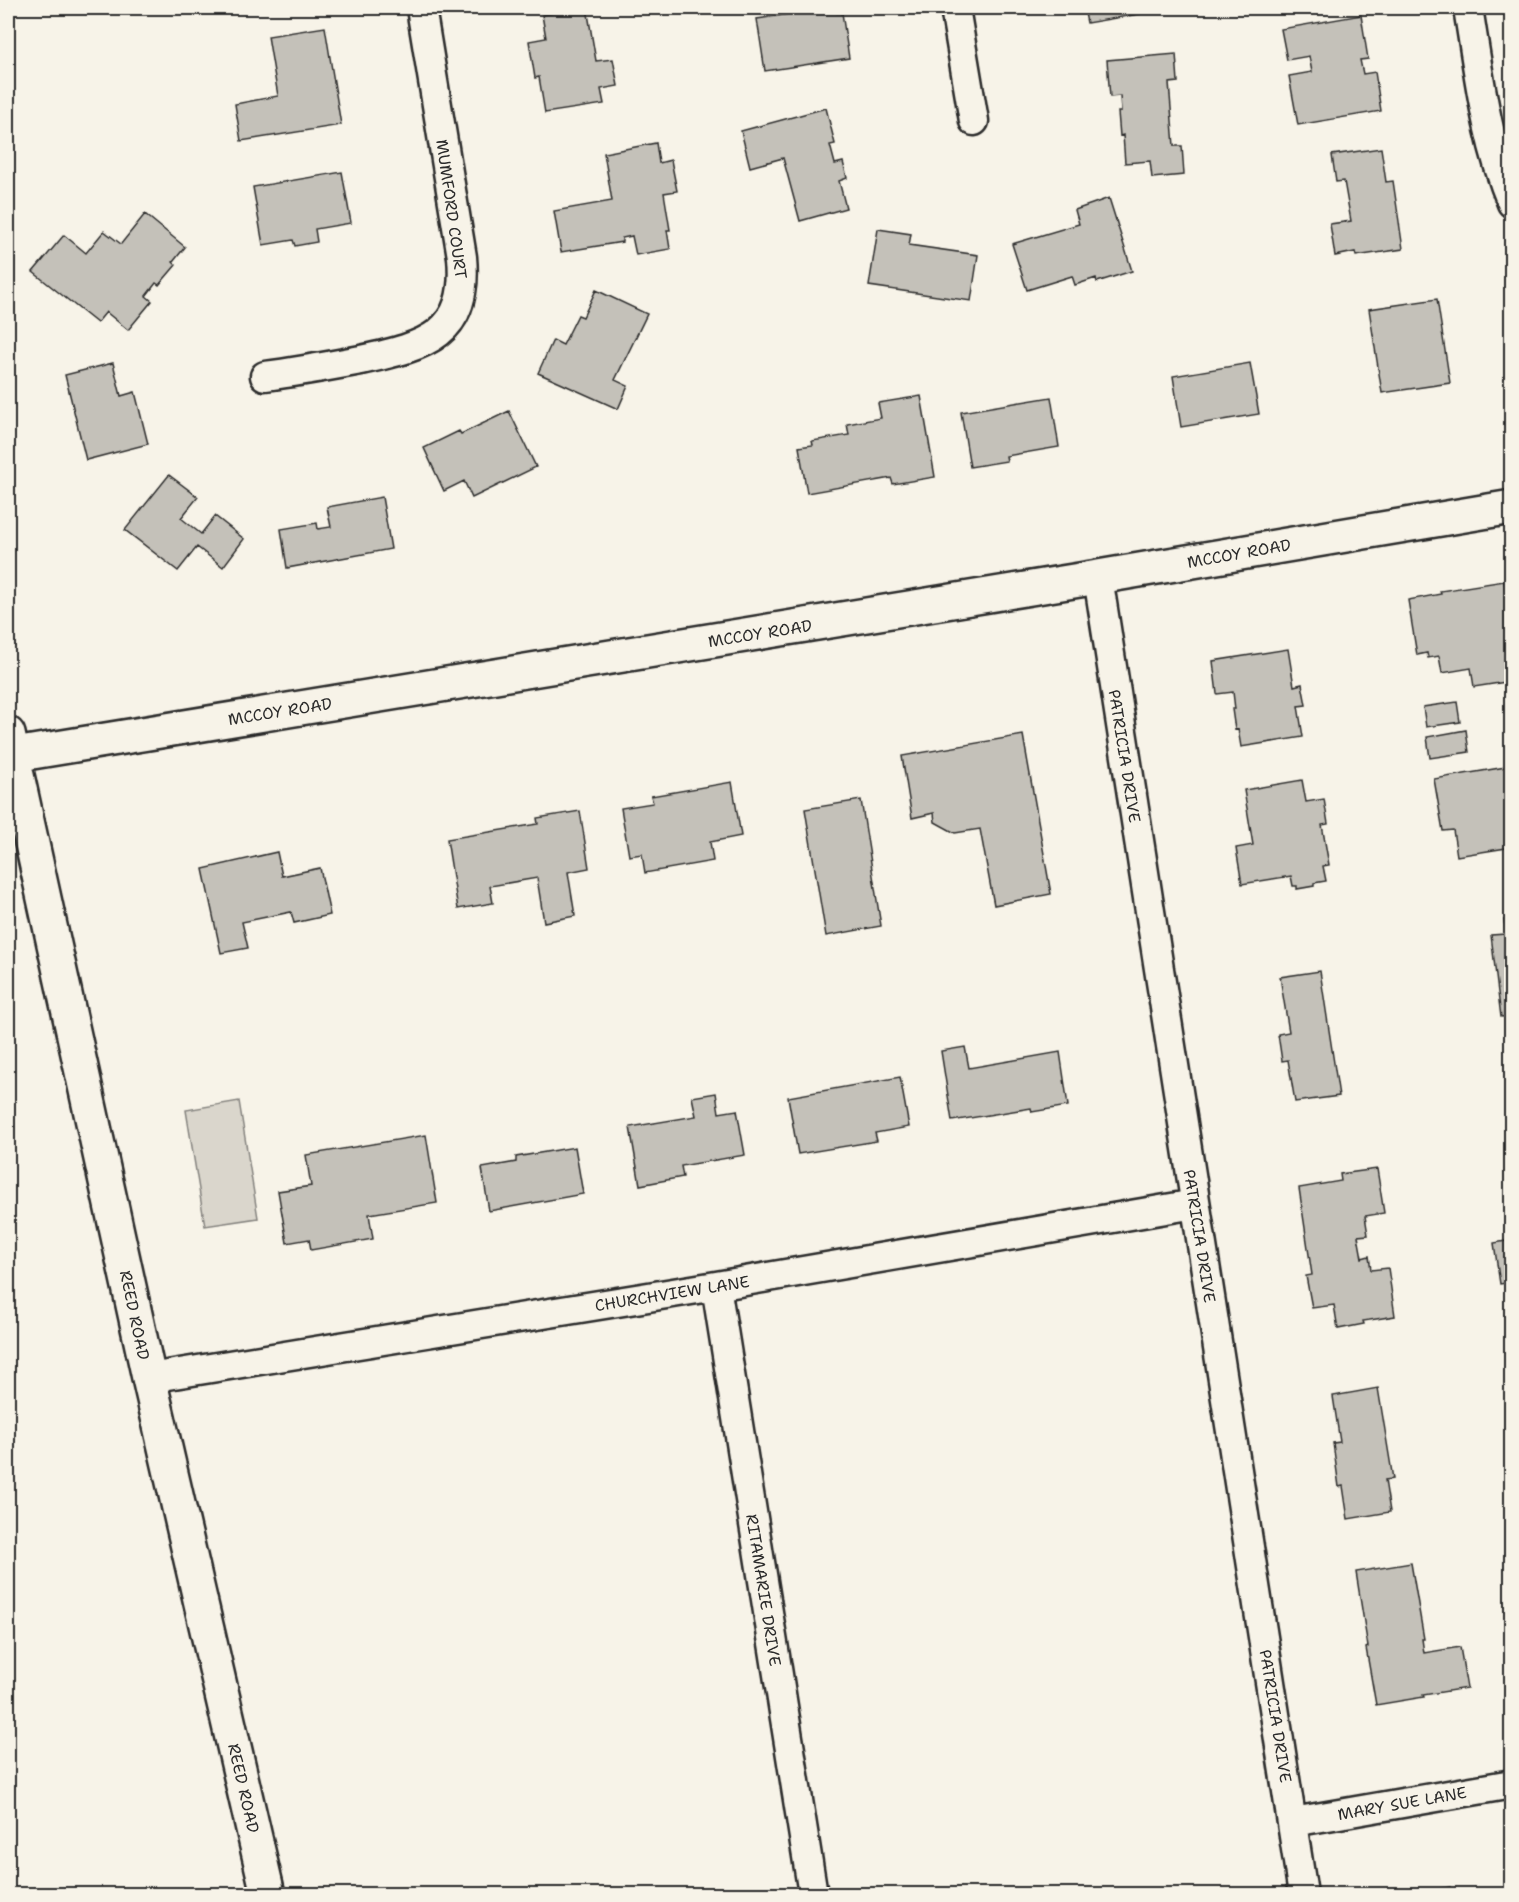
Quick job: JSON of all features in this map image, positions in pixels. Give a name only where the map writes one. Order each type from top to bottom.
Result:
[{"type":"main road","name":"MCCOY ROAD","points":[[9,748],[1098,577],[1512,507]]},
{"type":"main road","name":"REED ROAD","points":[[9,748],[149,1378],[268,1894]]},
{"type":"street","name":"MUMFORD COURT","points":[[265,376],[321,368],[416,347],[435,337],[450,321],[461,301],[464,278],[462,257],[421,8]]},
{"type":"street","points":[[955,8],[974,121]]},
{"type":"street","points":[[1468,8],[1488,129],[1512,203]]},
{"type":"street","name":"PATRICIA DRIVE","points":[[1098,577],[1303,1894]]},
{"type":"street","name":"CHURCHVIEW LANE","points":[[149,1378],[716,1286],[1195,1204]]},
{"type":"street","name":"RITAMARIE DRIVE","points":[[716,1286],[813,1894]]},
{"type":"street","name":"MARY SUE LANE","points":[[1293,1822],[1512,1784]]},
{"type":"shaded area","points":[[239,1101],[258,1218],[205,1226],[186,1110]]},
{"type":"building","points":[[587,8],[596,61],[613,59],[618,86],[601,89],[604,104],[545,113],[539,77],[535,78],[529,41],[546,38],[542,15]]},
{"type":"building","points":[[796,8],[836,8],[837,13],[842,13],[849,58],[765,71],[757,19],[797,13]]},
{"type":"building","points":[[1084,8],[1139,8],[1140,14],[1087,23]]},
{"type":"building","points":[[1361,15],[1368,59],[1360,60],[1363,74],[1375,72],[1381,111],[1298,125],[1289,76],[1312,72],[1309,56],[1287,60],[1281,29]]},
{"type":"building","points":[[325,27],[341,125],[241,141],[235,104],[278,96],[268,36]]},
{"type":"building","points":[[1176,54],[1178,82],[1169,83],[1174,146],[1182,146],[1184,175],[1152,178],[1150,161],[1125,163],[1123,135],[1120,136],[1118,112],[1121,112],[1120,96],[1110,97],[1107,60]]},
{"type":"building","points":[[826,108],[835,144],[830,145],[835,164],[843,162],[847,178],[839,181],[846,208],[800,221],[783,158],[750,167],[741,131]]},
{"type":"building","points":[[656,143],[659,163],[671,160],[677,191],[664,193],[670,230],[667,230],[670,249],[636,255],[632,236],[622,238],[622,242],[561,252],[554,211],[612,201],[604,153]]},
{"type":"building","points":[[1381,148],[1386,182],[1393,181],[1403,249],[1356,256],[1355,252],[1335,256],[1330,224],[1351,221],[1344,181],[1336,182],[1332,155]]},
{"type":"building","points":[[342,172],[351,223],[315,229],[317,242],[295,246],[293,240],[263,245],[253,187]]},
{"type":"building","points":[[1109,198],[1132,271],[1097,282],[1096,278],[1075,285],[1072,276],[1027,290],[1012,244],[1079,224],[1075,210]]},
{"type":"building","points":[[145,214],[185,247],[173,262],[176,265],[159,285],[156,283],[146,296],[152,301],[128,330],[106,312],[97,323],[33,272],[64,235],[86,253],[104,231],[121,244]]},
{"type":"building","points":[[878,229],[911,234],[909,245],[978,255],[971,301],[869,286]]},
{"type":"building","points":[[596,290],[647,314],[615,380],[628,386],[618,409],[538,373],[553,340],[563,345],[578,315],[583,317]]},
{"type":"building","points":[[1437,299],[1450,383],[1382,393],[1369,309]]},
{"type":"building","points":[[113,363],[121,396],[135,392],[148,444],[86,460],[65,375]]},
{"type":"building","points":[[1250,363],[1259,414],[1181,427],[1173,376]]},
{"type":"building","points":[[921,396],[935,477],[893,484],[891,478],[807,493],[799,447],[813,445],[812,441],[849,435],[847,424],[881,418],[878,403]]},
{"type":"building","points":[[1051,397],[1059,447],[1006,456],[1007,461],[970,467],[961,412]]},
{"type":"building","points":[[509,411],[536,467],[472,498],[464,481],[444,491],[424,448],[459,431],[461,434]]},
{"type":"building","points":[[169,475],[198,497],[181,518],[201,534],[215,516],[244,539],[223,567],[197,547],[178,571],[125,530]]},
{"type":"building","points":[[382,497],[391,549],[287,568],[281,529],[317,523],[318,529],[331,527],[327,507]]},
{"type":"building","points":[[1504,581],[1512,624],[1512,681],[1474,687],[1471,668],[1442,673],[1439,656],[1428,658],[1427,653],[1417,655],[1408,600],[1441,594],[1440,591]]},
{"type":"building","points":[[1288,649],[1294,686],[1302,684],[1306,705],[1298,706],[1303,737],[1241,747],[1238,729],[1235,730],[1232,709],[1235,709],[1233,692],[1217,694],[1213,661]]},
{"type":"building","points":[[1457,702],[1460,722],[1426,727],[1423,707]]},
{"type":"building","points":[[1466,730],[1469,752],[1430,758],[1427,737]]},
{"type":"building","points":[[1023,735],[1051,894],[994,905],[980,829],[955,833],[935,822],[934,813],[912,818],[902,756]]},
{"type":"building","points":[[1512,766],[1512,847],[1457,856],[1453,830],[1443,831],[1434,779]]},
{"type":"building","points":[[1302,780],[1306,802],[1324,799],[1328,824],[1322,825],[1329,865],[1323,866],[1326,881],[1297,889],[1297,886],[1293,886],[1291,876],[1242,884],[1236,848],[1253,845],[1244,790]]},
{"type":"building","points":[[732,782],[741,836],[710,842],[713,861],[645,873],[642,854],[629,856],[621,808],[653,803],[651,796]]},
{"type":"building","points":[[861,800],[881,926],[826,936],[805,809]]},
{"type":"building","points":[[580,811],[589,868],[568,872],[575,916],[544,922],[537,878],[490,886],[493,903],[458,909],[447,839],[538,824],[537,818]]},
{"type":"building","points":[[277,852],[282,876],[320,868],[330,915],[294,923],[291,912],[242,922],[248,948],[221,953],[203,869]]},
{"type":"building","points":[[1512,919],[1512,1016],[1501,1017],[1491,935],[1506,934],[1504,920]]},
{"type":"building","points":[[1320,971],[1339,1096],[1295,1102],[1288,1060],[1282,1061],[1278,1034],[1289,1032],[1280,977]]},
{"type":"building","points":[[965,1047],[969,1068],[1060,1052],[1068,1106],[1032,1112],[1031,1108],[952,1121],[941,1051]]},
{"type":"building","points":[[900,1077],[909,1127],[875,1133],[877,1141],[798,1154],[788,1097]]},
{"type":"building","points":[[716,1093],[719,1113],[737,1110],[745,1155],[681,1166],[683,1177],[640,1185],[630,1127],[696,1116],[692,1097]]},
{"type":"building","points":[[426,1135],[437,1203],[369,1214],[373,1239],[311,1250],[309,1239],[287,1243],[278,1191],[311,1186],[306,1155]]},
{"type":"building","points":[[575,1147],[583,1194],[489,1211],[482,1168],[516,1162],[516,1157]]},
{"type":"building","points":[[1377,1169],[1384,1213],[1365,1216],[1368,1235],[1358,1236],[1362,1258],[1369,1256],[1371,1270],[1388,1268],[1395,1316],[1363,1321],[1364,1324],[1338,1329],[1334,1305],[1312,1308],[1306,1276],[1312,1275],[1299,1188],[1341,1181],[1340,1174]]},
{"type":"building","points":[[1512,1240],[1512,1282],[1500,1284],[1494,1243]]},
{"type":"building","points":[[1378,1388],[1393,1479],[1385,1480],[1390,1512],[1348,1519],[1343,1486],[1339,1487],[1333,1443],[1340,1442],[1333,1396]]},
{"type":"building","points":[[1411,1563],[1424,1639],[1422,1639],[1424,1653],[1460,1647],[1467,1688],[1376,1705],[1356,1572]]},
{"type":"building","points":[[1450,1887],[1452,1894],[1406,1894]]}]
